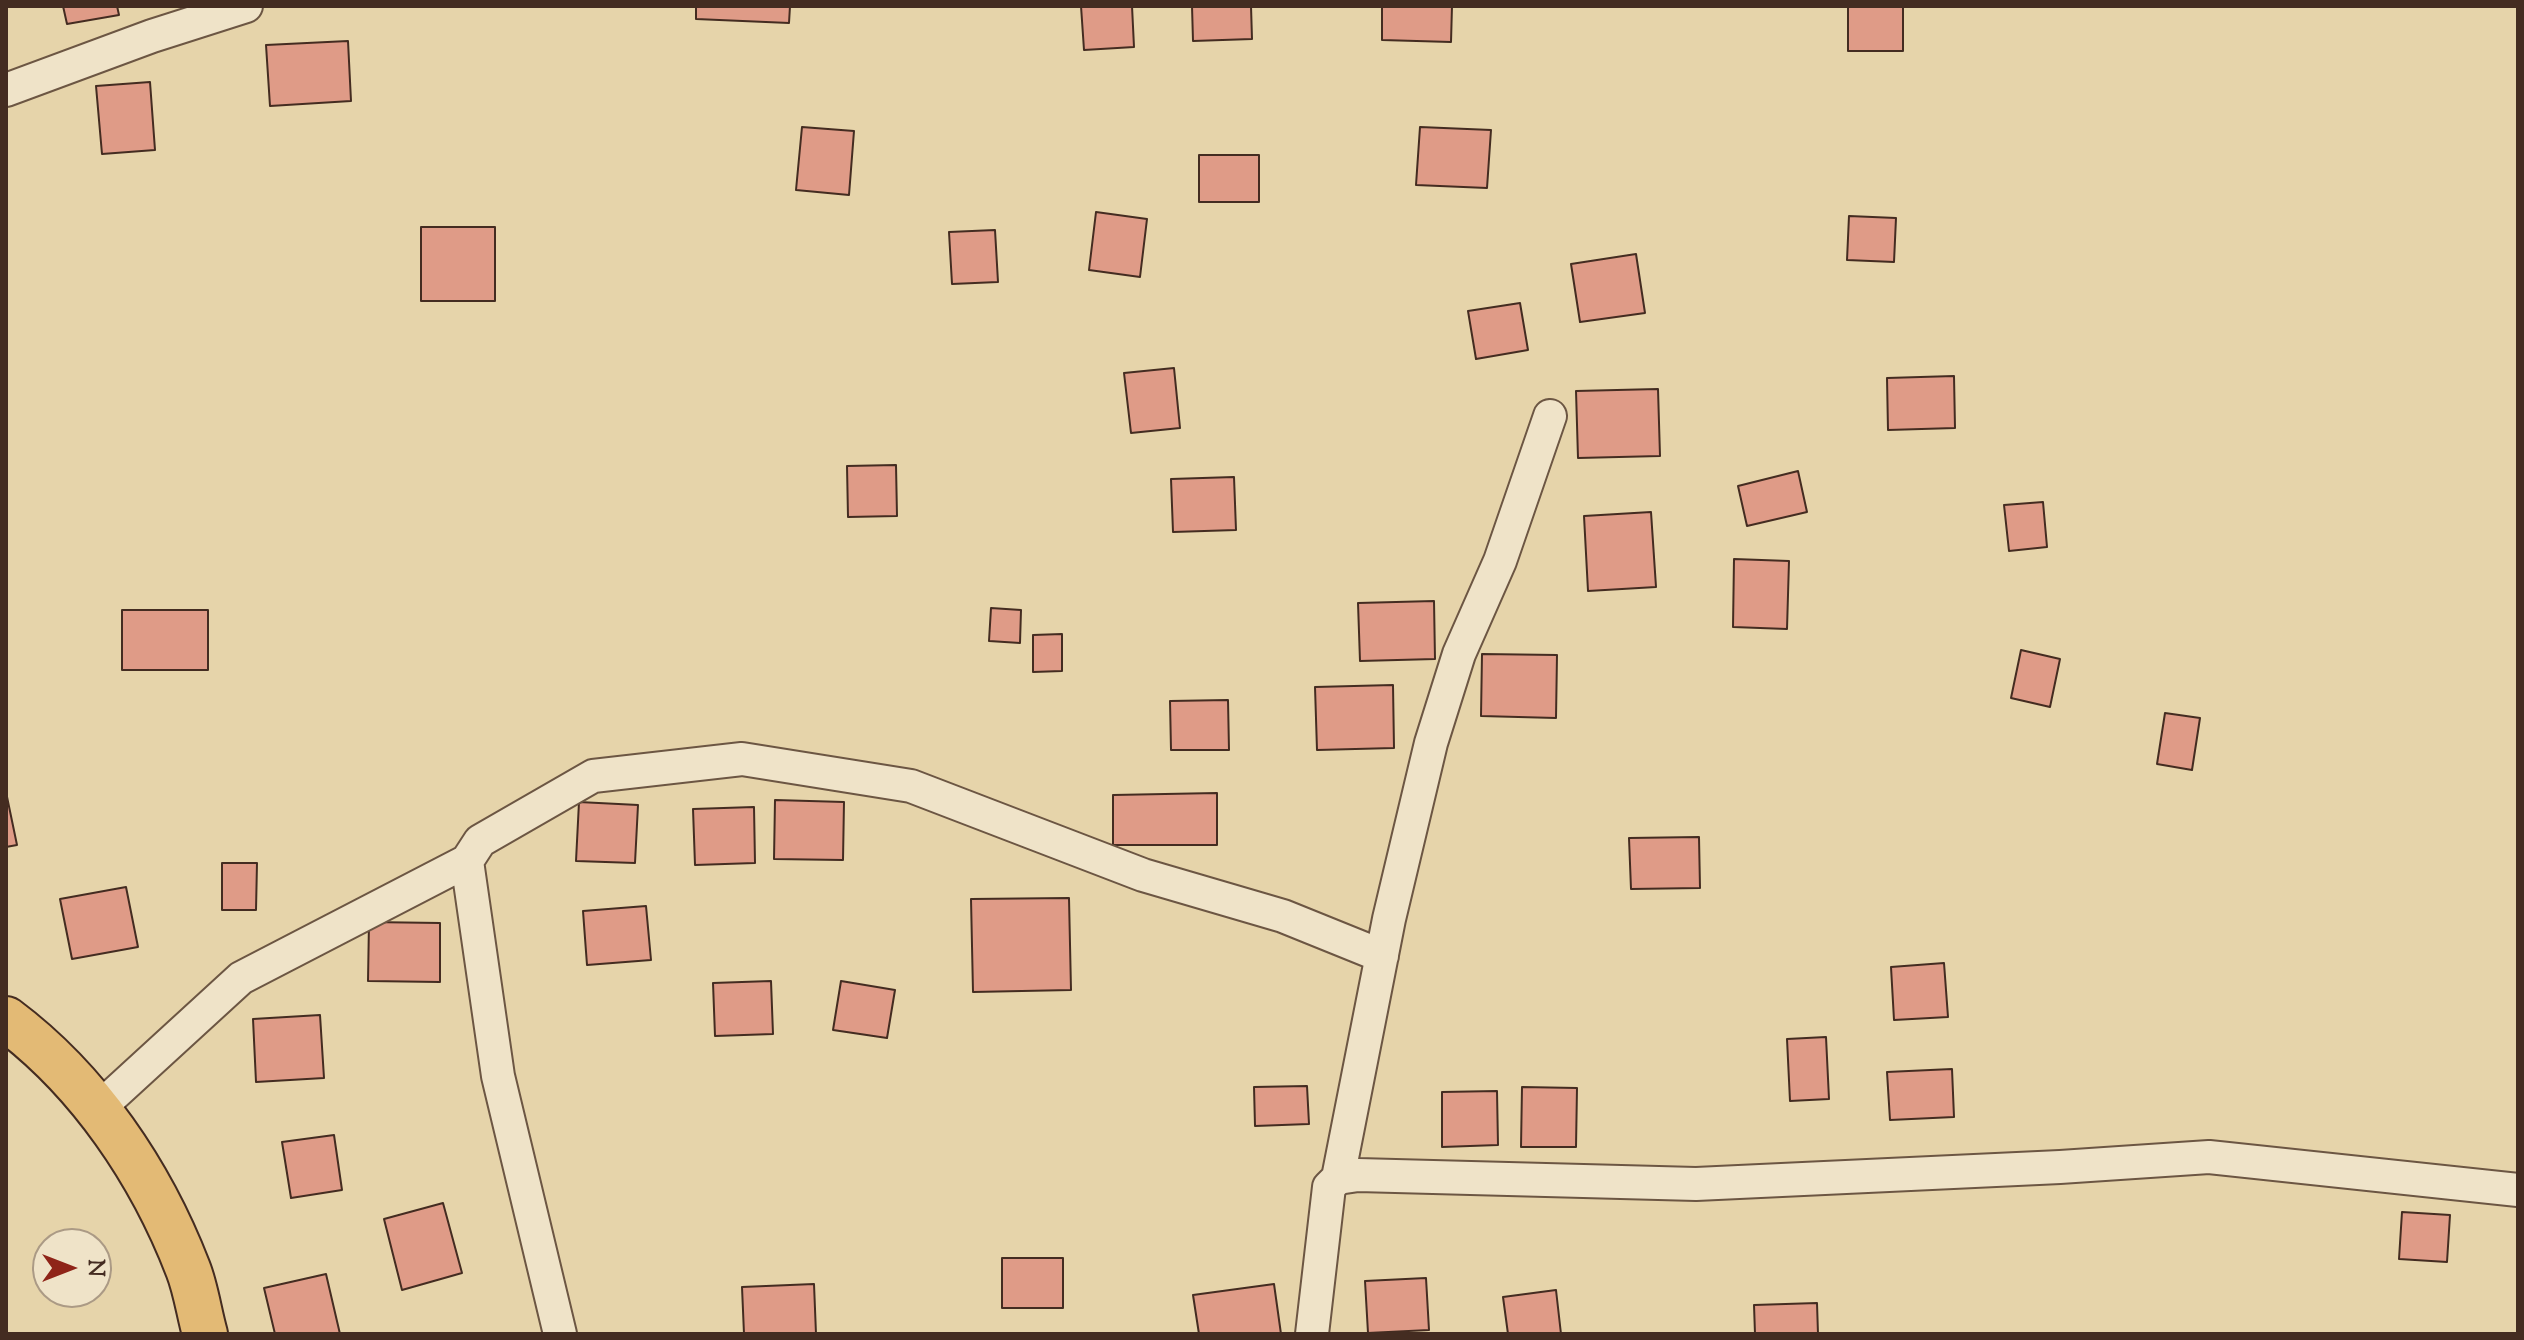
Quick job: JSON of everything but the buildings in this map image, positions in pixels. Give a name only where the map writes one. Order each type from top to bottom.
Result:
[{"type":"main road","points":[[14,1037],[98,1109],[147,1182],[189,1270],[205,1334]]},
{"type":"street","points":[[6,90],[152,36],[246,6]]},
{"type":"street","points":[[1312,1334],[1329,1187],[1338,1178],[1382,956],[1431,743],[1459,654],[1500,561],[1550,416]]},
{"type":"street","points":[[98,1109],[241,978],[467,861],[480,841],[593,776],[742,759],[911,786],[1143,875],[1283,916],[1382,956]]},
{"type":"street","points":[[467,861],[498,1076],[560,1334]]},
{"type":"street","points":[[1338,1178],[1358,1175],[1696,1184],[2209,1157],[2518,1190]]}]
